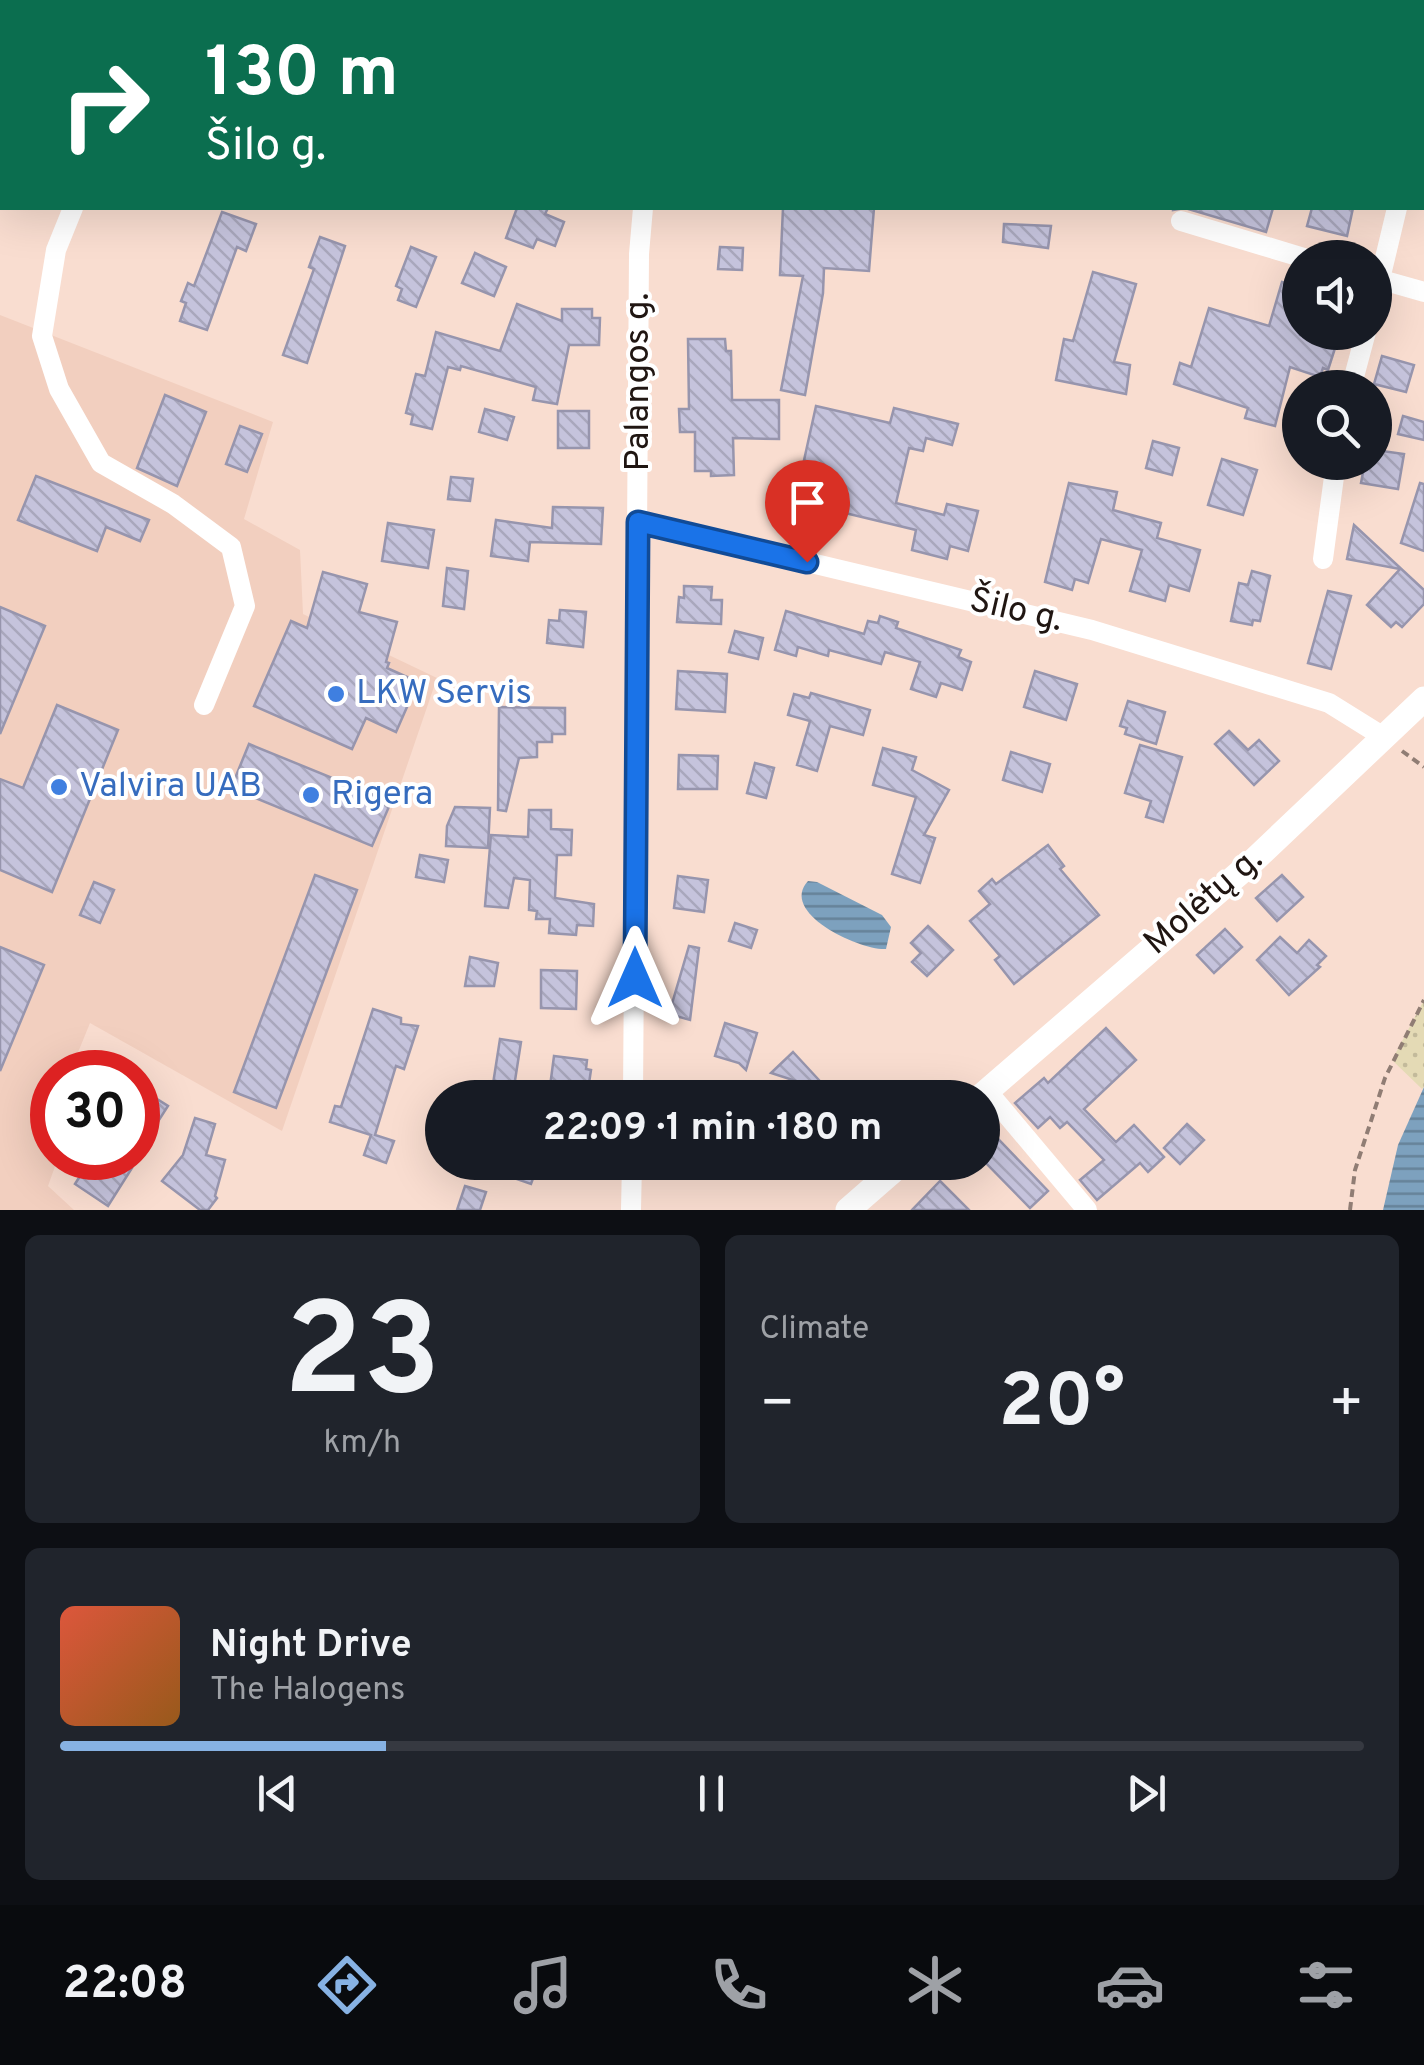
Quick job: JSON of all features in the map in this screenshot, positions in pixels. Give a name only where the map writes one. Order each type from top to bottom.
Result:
[{"type":"street","points":[[72,210],[56,250],[42,336],[59,389],[102,463],[173,504],[230,547],[245,606],[204,704]]},
{"type":"street","name":"Palangos g.","points":[[633,1080],[643,210]]},
{"type":"street","points":[[1389,240],[1396,210]]},
{"type":"street","points":[[1181,221],[1282,251]]},
{"type":"street","points":[[1392,288],[1424,292]]},
{"type":"street","points":[[1323,559],[1334,480]]},
{"type":"street","name":"Šilo g.","points":[[638,522],[1092,630],[1330,703],[1382,736]]},
{"type":"street","name":"Molėtų g.","points":[[999,1080],[1250,864],[1424,699]]},
{"type":"street","points":[[1000,1113],[1087,1210]]},
{"type":"street","points":[[631,1210],[632,1180]]},
{"type":"street","points":[[848,1210],[883,1180]]},
{"type":"path","points":[[1350,1210],[1355,1170],[1385,1078],[1424,1000]]},
{"type":"shaded area","points":[[0,315],[273,422],[244,519],[300,550],[303,614],[437,678],[282,1131],[160,1062],[160,1050],[138,1050],[90,1023],[79,1050],[30,1050],[30,1180],[50,1180],[48,1186],[74,1210],[0,1210]]},
{"type":"sand","points":[[1424,1000],[1424,1087],[1422,1089],[1392,1060]]},
{"type":"water","points":[[808,881],[882,915],[891,927],[886,949],[842,937],[813,917],[804,905],[802,893]]},
{"type":"water","points":[[1424,1087],[1424,1210],[1383,1210],[1398,1145]]},
{"type":"building","points":[[516,210],[547,210],[545,214],[564,222],[555,246],[537,239],[533,248],[506,238]]},
{"type":"building","points":[[783,210],[874,210],[869,271],[824,268],[805,395],[781,390],[803,276],[780,275]]},
{"type":"building","points":[[1192,210],[1272,210],[1266,232]]},
{"type":"building","points":[[1311,210],[1353,210],[1347,236],[1307,226]]},
{"type":"building","points":[[222,212],[256,224],[246,251],[237,247],[207,330],[180,321],[186,303],[181,301],[188,283],[194,286]]},
{"type":"building","points":[[1004,224],[1051,226],[1048,248],[1003,242]]},
{"type":"building","points":[[320,237],[345,246],[307,363],[283,355],[314,269],[309,267]]},
{"type":"building","points":[[411,247],[436,257],[416,307],[398,300],[402,289],[396,286]]},
{"type":"building","points":[[720,247],[743,248],[742,270],[718,269]]},
{"type":"building","points":[[475,253],[506,267],[494,296],[462,283]]},
{"type":"building","points":[[1093,272],[1136,284],[1114,362],[1130,365],[1126,394],[1056,380],[1064,339],[1073,341]]},
{"type":"building","points":[[1282,282],[1282,350],[1334,350],[1328,370],[1282,370],[1282,398],[1275,426],[1245,418],[1248,408],[1174,384],[1180,363],[1191,367],[1209,308],[1269,326]]},
{"type":"building","points":[[517,304],[562,321],[562,309],[592,309],[592,318],[600,318],[599,345],[569,345],[557,404],[533,400],[536,387],[461,366],[460,370],[448,367],[432,429],[411,424],[413,415],[406,413],[416,374],[425,376],[436,332],[500,351]]},
{"type":"building","points":[[688,339],[725,339],[726,351],[731,351],[732,400],[779,400],[779,439],[733,438],[734,475],[711,476],[711,471],[695,471],[695,432],[680,432],[679,409],[689,409]]},
{"type":"building","points":[[1382,356],[1414,365],[1406,392],[1392,388],[1392,370],[1378,370]]},
{"type":"building","points":[[165,395],[206,412],[177,486],[137,468]]},
{"type":"building","points":[[816,406],[890,423],[894,408],[958,424],[952,445],[926,438],[923,451],[909,448],[896,503],[944,515],[947,504],[978,511],[968,551],[950,546],[947,559],[912,550],[916,530],[795,501]]},
{"type":"building","points":[[485,409],[514,417],[507,440],[479,432]]},
{"type":"building","points":[[558,411],[589,411],[589,448],[558,448]]},
{"type":"building","points":[[1403,416],[1424,422],[1424,440],[1398,434]]},
{"type":"building","points":[[240,426],[262,434],[247,472],[226,464]]},
{"type":"building","points":[[1153,441],[1179,448],[1172,475],[1146,468]]},
{"type":"building","points":[[1392,452],[1404,454],[1398,489],[1361,483],[1392,480]]},
{"type":"building","points":[[1222,459],[1257,470],[1243,515],[1208,505]]},
{"type":"building","points":[[36,476],[149,520],[140,541],[106,527],[97,551],[18,520]]},
{"type":"building","points":[[451,477],[473,479],[470,501],[448,499]]},
{"type":"building","points":[[1069,483],[1117,492],[1113,510],[1161,523],[1157,538],[1200,550],[1189,591],[1169,585],[1165,601],[1130,591],[1142,550],[1101,539],[1088,583],[1075,579],[1072,590],[1045,582]]},
{"type":"building","points":[[1420,483],[1424,484],[1424,551],[1401,543]]},
{"type":"building","points":[[553,507],[603,508],[601,544],[530,542],[528,561],[491,556],[496,520],[552,528]]},
{"type":"building","points":[[388,523],[434,530],[428,568],[382,561]]},
{"type":"building","points":[[1354,525],[1424,590],[1424,604],[1402,627],[1396,622],[1391,627],[1367,605],[1400,569],[1347,559]]},
{"type":"building","points":[[447,568],[468,571],[464,609],[443,606]]},
{"type":"building","points":[[1252,571],[1270,576],[1260,621],[1253,620],[1252,625],[1231,621],[1239,583],[1248,585]]},
{"type":"building","name":"LKW Servis","points":[[323,572],[367,584],[359,612],[397,622],[387,668],[418,682],[396,732],[366,718],[352,749],[254,706],[291,621],[307,628]]},
{"type":"building","points":[[684,586],[712,587],[711,600],[722,600],[721,624],[677,622]]},
{"type":"building","points":[[1328,591],[1351,596],[1331,669],[1308,663]]},
{"type":"building","points":[[0,607],[45,626],[0,734]]},
{"type":"building","points":[[560,610],[586,612],[583,647],[547,643],[549,620],[559,621]]},
{"type":"building","points":[[786,611],[864,634],[868,621],[878,623],[880,616],[898,622],[896,628],[961,650],[958,657],[971,662],[962,690],[941,683],[936,697],[911,689],[920,662],[885,652],[881,664],[829,650],[828,656],[798,647],[796,656],[775,650]]},
{"type":"building","points":[[735,631],[763,638],[758,659],[729,652]]},
{"type":"building","points":[[678,671],[727,674],[725,712],[676,709]]},
{"type":"building","points":[[1035,671],[1077,684],[1066,720],[1024,707]]},
{"type":"building","points":[[811,693],[870,710],[863,735],[830,726],[817,771],[797,765],[810,721],[788,715],[794,694],[809,698]]},
{"type":"building","points":[[1128,701],[1165,712],[1156,744],[1125,734],[1127,728],[1120,726]]},
{"type":"building","name":"Valvira UAB","points":[[57,705],[118,730],[52,892],[0,870],[0,779],[23,788]]},
{"type":"building","points":[[499,707],[565,708],[565,734],[552,734],[552,742],[537,742],[537,757],[519,758],[506,811],[498,810]]},
{"type":"building","points":[[1229,731],[1248,750],[1259,740],[1279,761],[1254,785],[1215,744]]},
{"type":"building","name":"Rigera","points":[[249,744],[391,802],[372,846],[231,788]]},
{"type":"building","points":[[1140,745],[1182,757],[1163,822],[1146,817],[1151,801],[1125,793]]},
{"type":"building","points":[[883,748],[916,757],[912,770],[949,790],[924,835],[935,838],[920,883],[892,874],[916,797],[873,785]]},
{"type":"building","points":[[1011,752],[1050,764],[1042,792],[1003,780]]},
{"type":"building","points":[[679,755],[718,756],[717,789],[678,789]]},
{"type":"building","points":[[755,763],[774,768],[766,798],[747,793]]},
{"type":"building","points":[[455,807],[490,808],[488,848],[446,846],[447,826]]},
{"type":"building","points":[[529,810],[551,810],[551,829],[572,830],[571,855],[557,855],[555,898],[594,904],[593,926],[577,925],[576,935],[549,933],[550,919],[536,919],[537,911],[529,910],[530,880],[514,878],[508,908],[485,906],[491,835],[528,837]]},
{"type":"building","points":[[1048,845],[1064,866],[1060,869],[1099,915],[1014,984],[995,960],[1000,956],[970,921],[990,904],[979,891],[992,879],[996,884]]},
{"type":"building","points":[[420,855],[448,860],[444,882],[416,877]]},
{"type":"building","points":[[315,875],[357,890],[276,1108],[234,1092]]},
{"type":"building","points":[[1282,875],[1303,897],[1277,921],[1256,898]]},
{"type":"building","points":[[678,876],[708,880],[704,912],[674,908]]},
{"type":"building","points":[[94,882],[114,890],[100,923],[80,915]]},
{"type":"building","points":[[735,923],[757,930],[751,948],[729,941]]},
{"type":"building","points":[[928,926],[953,950],[927,976],[912,962],[921,953],[911,943]]},
{"type":"building","points":[[1225,929],[1242,947],[1214,973],[1197,955]]},
{"type":"building","points":[[1280,937],[1297,953],[1309,940],[1326,956],[1317,965],[1320,967],[1289,995],[1257,960]]},
{"type":"building","points":[[689,946],[699,948],[690,1020],[669,1014]]},
{"type":"building","points":[[0,947],[44,965],[0,1071]]},
{"type":"building","points":[[470,957],[498,963],[494,986],[465,986]]},
{"type":"building","points":[[541,970],[577,971],[576,1009],[541,1008]]},
{"type":"building","points":[[373,1009],[401,1018],[401,1024],[418,1026],[404,1069],[396,1066],[375,1135],[394,1141],[386,1163],[364,1155],[371,1135],[330,1122],[335,1106],[341,1107]]},
{"type":"building","points":[[725,1023],[757,1033],[746,1070],[739,1063],[715,1056]]},
{"type":"building","points":[[1106,1028],[1136,1060],[1084,1109],[1116,1142],[1134,1125],[1164,1157],[1148,1172],[1140,1163],[1097,1200],[1080,1180],[1104,1160],[1067,1122],[1060,1128],[1050,1117],[1038,1128],[1015,1103],[1044,1078],[1048,1083]]},
{"type":"building","points":[[500,1039],[521,1042],[515,1080],[494,1080]]},
{"type":"building","points":[[793,1052],[819,1080],[793,1080],[771,1073]]},
{"type":"building","points":[[554,1056],[587,1060],[586,1069],[591,1070],[590,1080],[551,1080]]},
{"type":"building","points":[[160,1101],[168,1106],[160,1118]]},
{"type":"building","points":[[195,1118],[215,1124],[206,1155],[225,1160],[217,1198],[208,1210],[200,1210],[162,1181],[183,1155]]},
{"type":"building","points":[[1187,1124],[1204,1140],[1180,1164],[1164,1148]]},
{"type":"building","points":[[1000,1141],[1048,1191],[1030,1208],[1000,1177]]},
{"type":"building","points":[[78,1180],[124,1180],[108,1206],[75,1184]]},
{"type":"building","points":[[940,1181],[969,1210],[912,1210]]},
{"type":"building","points":[[465,1186],[486,1192],[480,1210],[457,1210]]},
{"type":"place","name":"LKW Servis","points":[[336,694]]},
{"type":"place","name":"Valvira UAB","points":[[59,787]]},
{"type":"place","name":"Rigera","points":[[311,795]]},
{"type":"route","points":[[635,978],[638,522],[807,562]]}]
